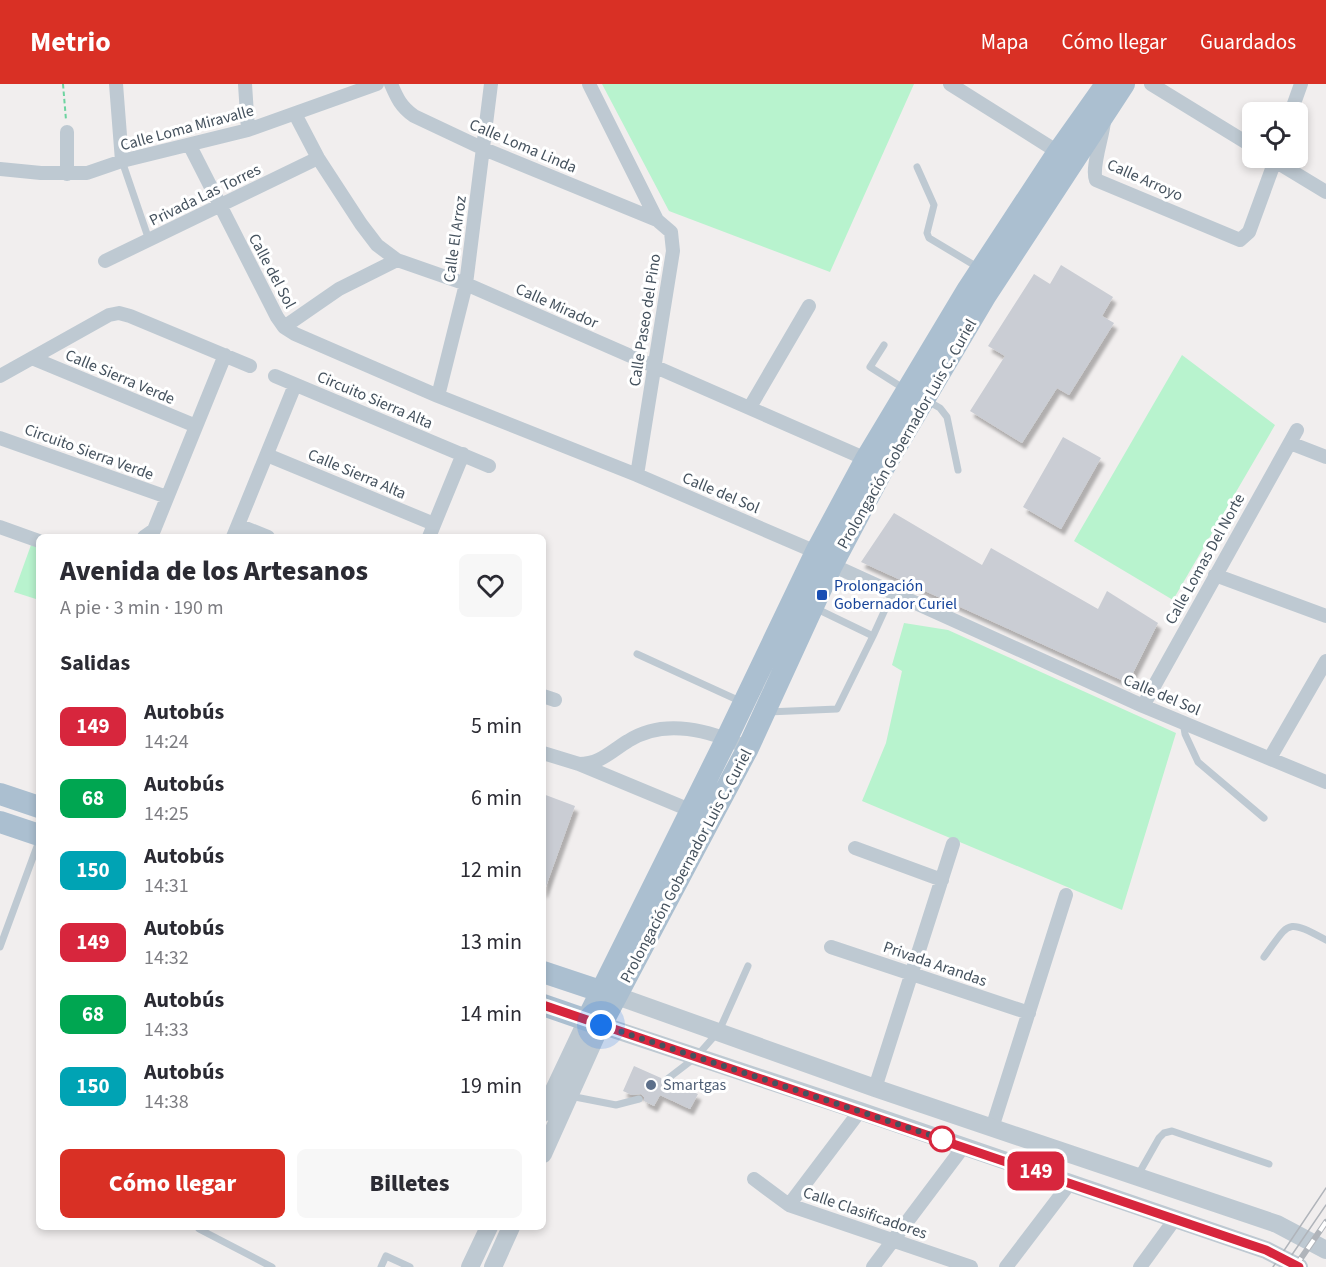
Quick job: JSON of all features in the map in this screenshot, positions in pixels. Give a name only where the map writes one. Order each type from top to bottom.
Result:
[{"type":"main road","name":"Prolongación Gobernador Luis C. Curiel","points":[[824,558],[883,469],[916,395],[981,270],[1058,152],[1106,84]]},
{"type":"main road","name":"Prolongación Gobernador Luis C. Curiel","points":[[594,1022],[701,814],[727,738],[744,703],[803,603],[866,459],[916,395],[986,295],[1124,84]]},
{"type":"main road","name":"Prolongación Gobernador Luis C. Curiel","points":[[701,814],[748,748],[765,713],[803,603]]},
{"type":"main road","points":[[0,794],[36,806]]},
{"type":"main road","points":[[0,822],[36,834]]},
{"type":"main road","points":[[546,973],[609,994]]},
{"type":"main road","points":[[546,1006],[594,1022]]},
{"type":"street","points":[[116,84],[122,162]]},
{"type":"street","points":[[245,84],[248,130]]},
{"type":"street","name":"Calle Loma Miravalle","points":[[0,169],[67,174],[97,171],[122,162],[248,130],[377,84]]},
{"type":"street","name":"Calle Loma Linda","points":[[392,84],[398,101],[405,110],[484,150],[657,220]]},
{"type":"street","name":"Calle El Arroz","points":[[438,396],[466,284],[491,84]]},
{"type":"street","name":"Calle Paseo del Pino","points":[[589,84],[657,220],[670,232],[673,251],[637,475]]},
{"type":"street","points":[[1151,84],[1242,141]]},
{"type":"street","points":[[1295,102],[1301,84]]},
{"type":"street","points":[[955,85],[1058,152]]},
{"type":"street","name":"Calle Mirador","points":[[295,114],[318,158],[361,224],[387,254],[466,284],[866,459]]},
{"type":"street","name":"Calle Arroyo","points":[[1105,114],[1103,137],[1094,172],[1096,180],[1240,240],[1249,232],[1271,168]]},
{"type":"street","points":[[66,132],[67,174]]},
{"type":"street","name":"Calle del Sol","points":[[190,146],[277,317],[284,327],[295,334],[438,396],[637,475],[824,558],[893,592],[1143,706],[1326,782]]},
{"type":"street","name":"Privada Las Torres","points":[[105,261],[318,158]]},
{"type":"street","points":[[1289,168],[1326,192]]},
{"type":"street","points":[[284,327],[339,289],[398,260]]},
{"type":"street","points":[[750,407],[808,306]]},
{"type":"street","points":[[0,376],[109,315],[119,313],[250,366]]},
{"type":"street","name":"Circuito Sierra Verde","points":[[151,534],[225,356]]},
{"type":"street","name":"Calle Sierra Verde","points":[[32,358],[196,426]]},
{"type":"street","points":[[275,376],[295,385]]},
{"type":"street","name":"Circuito Sierra Alta","points":[[252,534],[236,531],[295,385],[489,466]]},
{"type":"street","name":"Calle Lomas Del Norte","points":[[1143,706],[1297,430]]},
{"type":"street","name":"Circuito Sierra Verde","points":[[0,438],[167,497]]},
{"type":"street","points":[[1290,443],[1326,457]]},
{"type":"street","points":[[431,531],[463,454]]},
{"type":"street","name":"Calle Sierra Alta","points":[[267,455],[431,531]]},
{"type":"street","points":[[0,527],[36,540]]},
{"type":"street","points":[[1215,575],[1326,616]]},
{"type":"street","points":[[1270,758],[1326,661]]},
{"type":"street","points":[[579,764],[596,763],[632,738],[663,728],[696,730],[727,738],[748,748]]},
{"type":"street","points":[[546,754],[579,764],[701,814]]},
{"type":"street","points":[[875,1089],[953,844]]},
{"type":"street","points":[[855,848],[942,880]]},
{"type":"street","points":[[992,1128],[1066,895]]},
{"type":"street","name":"Privada Arandas","points":[[831,947],[1029,1013]]},
{"type":"street","points":[[609,994],[719,1031],[875,1089],[1276,1224],[1326,1250]]},
{"type":"street","points":[[594,1022],[1266,1250],[1299,1267]]},
{"type":"street","name":"Prolongación Gobernador Luis C. Curiel","points":[[546,1139],[561,1093],[594,1022]]},
{"type":"street","name":"Prolongación Gobernador Luis C. Curiel","points":[[546,1110],[561,1093]]},
{"type":"street","points":[[789,1204],[860,1111]]},
{"type":"street","points":[[935,1136],[944,1112]]},
{"type":"street","points":[[873,1267],[964,1146]]},
{"type":"street","points":[[1103,1194],[1114,1170]]},
{"type":"street","name":"Calle Clasificadores","points":[[754,1179],[789,1204],[971,1267]]},
{"type":"street","points":[[1006,1267],[1070,1183]]},
{"type":"street","points":[[1140,1267],[1175,1219]]},
{"type":"street","points":[[470,1267],[487,1230]]},
{"type":"street","points":[[493,1267],[509,1231]]},
{"type":"lane","points":[[122,162],[149,240]]},
{"type":"lane","points":[[917,167],[934,205],[927,233],[928,238],[981,270]]},
{"type":"lane","points":[[884,345],[870,367],[940,408],[947,417],[958,470]]},
{"type":"lane","points":[[637,654],[765,713],[837,710],[893,592]]},
{"type":"lane","points":[[803,603],[873,636]]},
{"type":"lane","points":[[1183,722],[1185,735],[1198,762],[1264,818]]},
{"type":"lane","points":[[0,947],[36,849]]},
{"type":"lane","points":[[1264,957],[1285,929],[1292,925],[1300,926],[1326,940]]},
{"type":"lane","points":[[666,1080],[696,1057],[719,1031],[748,966]]},
{"type":"lane","points":[[561,1093],[616,1105],[639,1099]]},
{"type":"lane","points":[[1137,1177],[1159,1138],[1164,1132],[1172,1131],[1269,1164]]},
{"type":"lane","points":[[203,1230],[272,1267]]},
{"type":"lane","points":[[381,1267],[386,1256],[410,1267]]},
{"type":"path","points":[[63,84],[66,132]]},
{"type":"green space","points":[[602,84],[914,84],[830,272],[669,211]]},
{"type":"green space","points":[[1182,355],[1275,425],[1173,600],[1074,541]]},
{"type":"green space","points":[[31,545],[36,547],[36,599],[14,592]]},
{"type":"green space","points":[[904,623],[948,630],[1176,733],[1122,910],[862,801],[886,743],[902,671],[892,665]]},
{"type":"building","points":[[1061,265],[1113,297],[1102,316],[1114,323],[1069,395],[1057,388],[1022,443],[970,411],[1005,356],[988,346],[1034,274],[1050,284]]},
{"type":"building","points":[[1063,437],[1101,458],[1061,529],[1023,507]]},
{"type":"building","points":[[894,513],[982,565],[991,548],[1098,609],[1107,591],[1158,623],[1128,683],[861,562]]},
{"type":"building","points":[[546,795],[575,806],[546,886]]},
{"type":"building","name":"Smartgas","points":[[634,1066],[661,1078],[663,1085],[672,1083],[698,1094],[690,1109],[660,1095],[654,1106],[644,1101],[641,1094],[632,1095],[623,1091]]},
{"type":"tram line","points":[[1273,1267],[1326,1188]]},
{"type":"tram line","points":[[1287,1262],[1326,1205]]},
{"type":"railway","points":[[1295,1267],[1326,1222]]},
{"type":"bus line","name":"149","points":[[546,1006],[1266,1250],[1299,1267]]},
{"type":"place","name":"Prolongación Gobernador Curiel","points":[[822,595]]},
{"type":"place","name":"Smartgas","points":[[651,1085]]},
{"type":"route","points":[[601,1025],[942,1139]]}]
